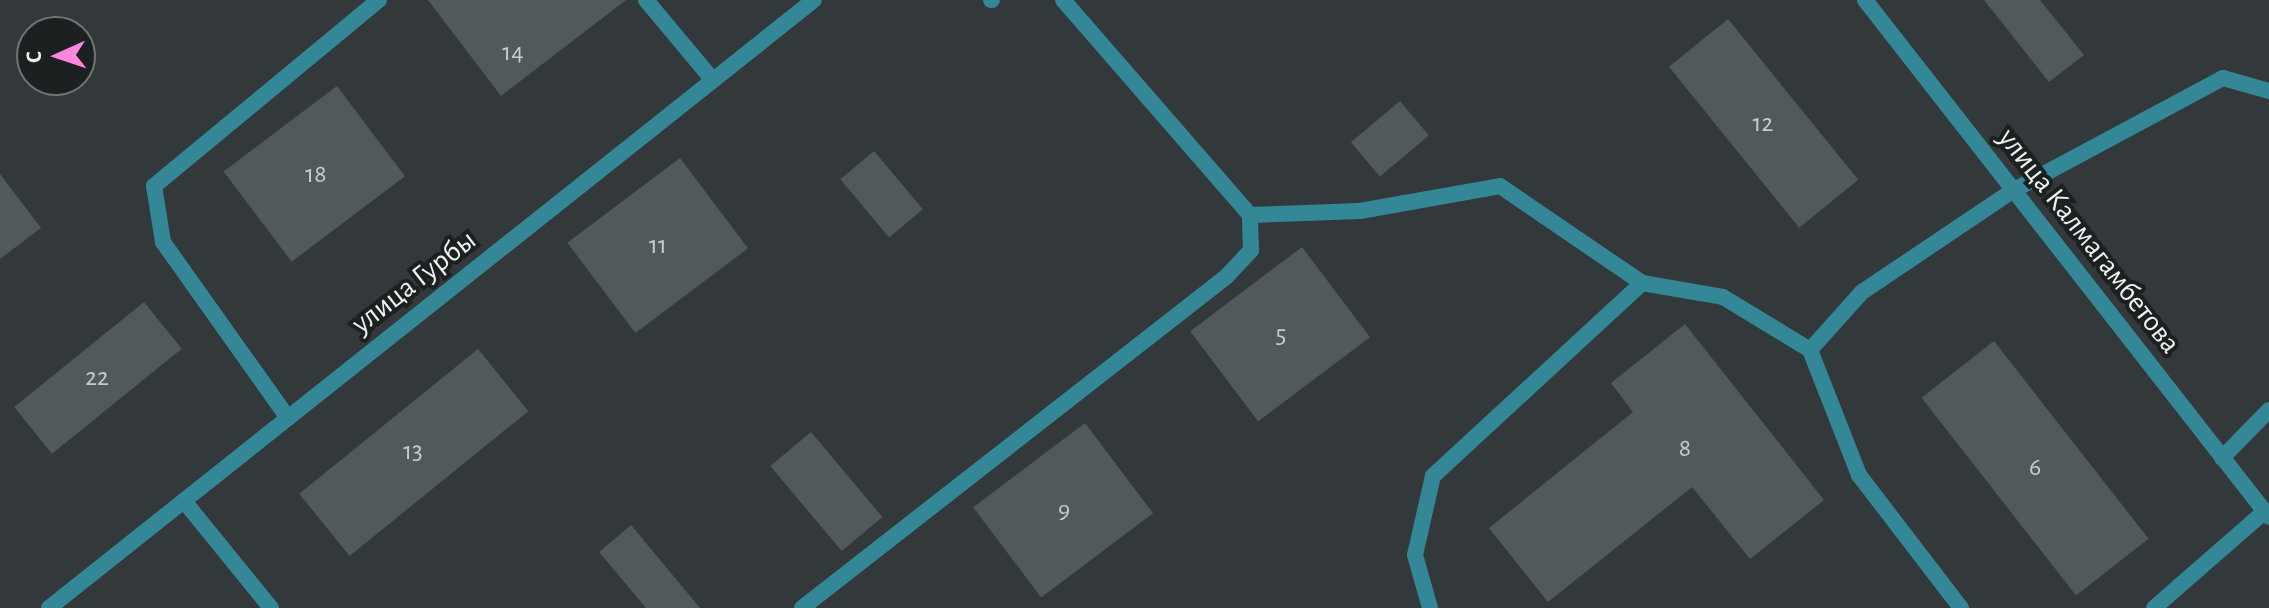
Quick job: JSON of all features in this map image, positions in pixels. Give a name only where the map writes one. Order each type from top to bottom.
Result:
[{"type":"street","points":[[288,418],[163,242],[154,186],[379,0]]},
{"type":"street","points":[[646,0],[713,80]]},
{"type":"street","name":"улица Гурбы","points":[[49,608],[814,0]]},
{"type":"street","points":[[802,608],[1226,277],[1251,250],[1250,215],[1063,0]]},
{"type":"street","name":"улица Калмагамбетова","points":[[1865,0],[2267,514]]},
{"type":"street","points":[[1810,350],[1862,292],[2014,190],[2223,78],[2269,91]]},
{"type":"street","points":[[1250,215],[1360,211],[1500,186],[1642,283],[1723,297],[1810,350],[1859,475],[1954,606]]},
{"type":"street","points":[[1430,608],[1415,555],[1433,476],[1642,283]]},
{"type":"street","points":[[2222,458],[2269,410]]},
{"type":"street","points":[[184,501],[271,608]]},
{"type":"street","points":[[2154,608],[2267,514]]},
{"type":"building","points":[[428,0],[626,0],[501,96]]},
{"type":"building","points":[[1984,0],[2040,0],[2084,55],[2049,82]]},
{"type":"building","points":[[1728,19],[1858,180],[1799,228],[1669,67]]},
{"type":"building","points":[[337,86],[405,176],[292,262],[224,171]]},
{"type":"building","points":[[1400,101],[1429,135],[1380,177],[1351,142]]},
{"type":"building","points":[[874,151],[923,209],[889,238],[840,179]]},
{"type":"building","points":[[680,158],[748,248],[635,333],[567,243]]},
{"type":"building","points":[[0,174],[41,228],[0,259]]},
{"type":"building","points":[[1302,247],[1370,337],[1258,421],[1190,331]]},
{"type":"building","points":[[144,302],[182,349],[52,454],[14,407]]},
{"type":"building","points":[[1685,324],[1824,500],[1750,559],[1692,487],[1548,602],[1489,528],[1633,412],[1611,383]]},
{"type":"building","points":[[1994,341],[2149,539],[2076,595],[1922,398]]},
{"type":"building","points":[[478,349],[528,411],[350,556],[299,494]]},
{"type":"building","points":[[1085,423],[1153,513],[1041,597],[973,507]]},
{"type":"building","points":[[811,432],[882,517],[842,551],[770,466]]},
{"type":"building","points":[[631,525],[700,608],[646,608],[599,552]]}]
